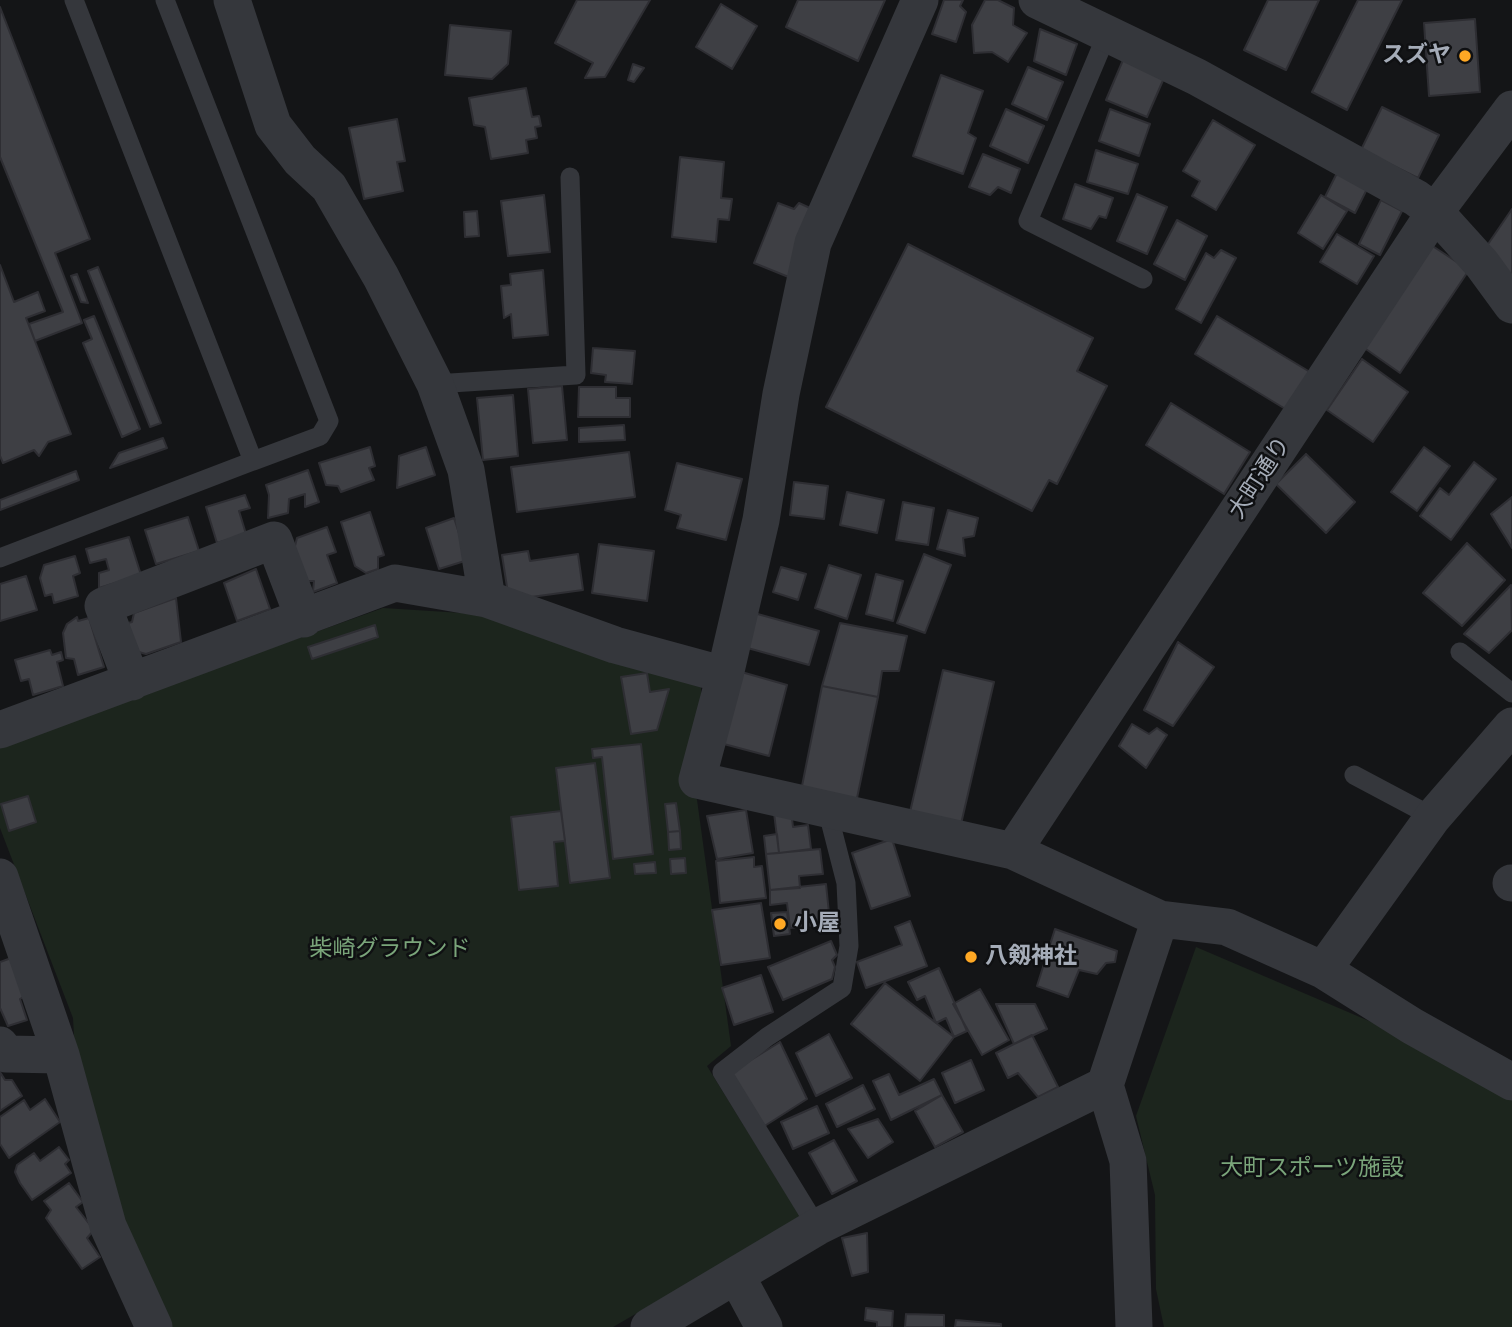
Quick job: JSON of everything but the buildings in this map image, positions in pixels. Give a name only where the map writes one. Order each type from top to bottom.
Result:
[{"type":"street","points":[[232,0],[273,125],[300,160],[329,187],[381,277],[435,384],[466,470],[487,599]]},
{"type":"street","points":[[920,0],[813,243],[781,394],[761,520],[697,780],[1013,851],[1160,919],[1227,927],[1323,970],[1412,1027],[1512,1083]]},
{"type":"street","points":[[1038,0],[1197,77],[1416,198],[1435,212],[1482,264],[1512,305]]},
{"type":"street","name":"大町通り","points":[[1013,851],[1435,212],[1512,108]]},
{"type":"street","points":[[132,682],[103,606],[274,540],[304,619]]},
{"type":"street","points":[[0,730],[395,583],[487,599],[615,645],[724,675]]},
{"type":"street","points":[[1323,970],[1433,817],[1512,726]]},
{"type":"street","points":[[0,877],[61,1055],[108,1226],[154,1327]]},
{"type":"street","points":[[1134,1327],[1128,1161],[1105,1085],[1160,919]]},
{"type":"street","points":[[0,1045],[6,1054],[61,1055]]},
{"type":"street","points":[[649,1327],[817,1227],[1105,1085]]},
{"type":"street","points":[[736,1275],[764,1327]]},
{"type":"lane","points":[[74,0],[253,461]]},
{"type":"lane","points":[[0,558],[320,436],[329,421],[165,0]]},
{"type":"lane","points":[[1107,34],[1028,221],[1143,279]]},
{"type":"lane","points":[[435,384],[576,375],[570,177]]},
{"type":"lane","points":[[1460,652],[1512,693]]},
{"type":"lane","points":[[1354,775],[1433,817]]},
{"type":"lane","points":[[817,1227],[722,1072],[767,1037],[842,988],[849,946],[846,883],[827,809]]},
{"type":"green space","name":"柴崎グラウンド","points":[[383,608],[478,614],[701,682],[701,695],[685,762],[697,800],[731,1046],[707,1066],[801,1218],[613,1327],[168,1327],[120,1214],[75,1051],[73,1018],[0,828],[0,745]]},
{"type":"green space","name":"大町スポーツ施設","points":[[1196,947],[1383,1027],[1512,1100],[1512,1327],[1164,1327],[1156,1289],[1155,1195],[1136,1116]]},
{"type":"place","name":"スズヤ","points":[[1465,56]]},
{"type":"place","name":"小屋","points":[[780,924]]},
{"type":"place","name":"八剱神社","points":[[971,957]]}]
